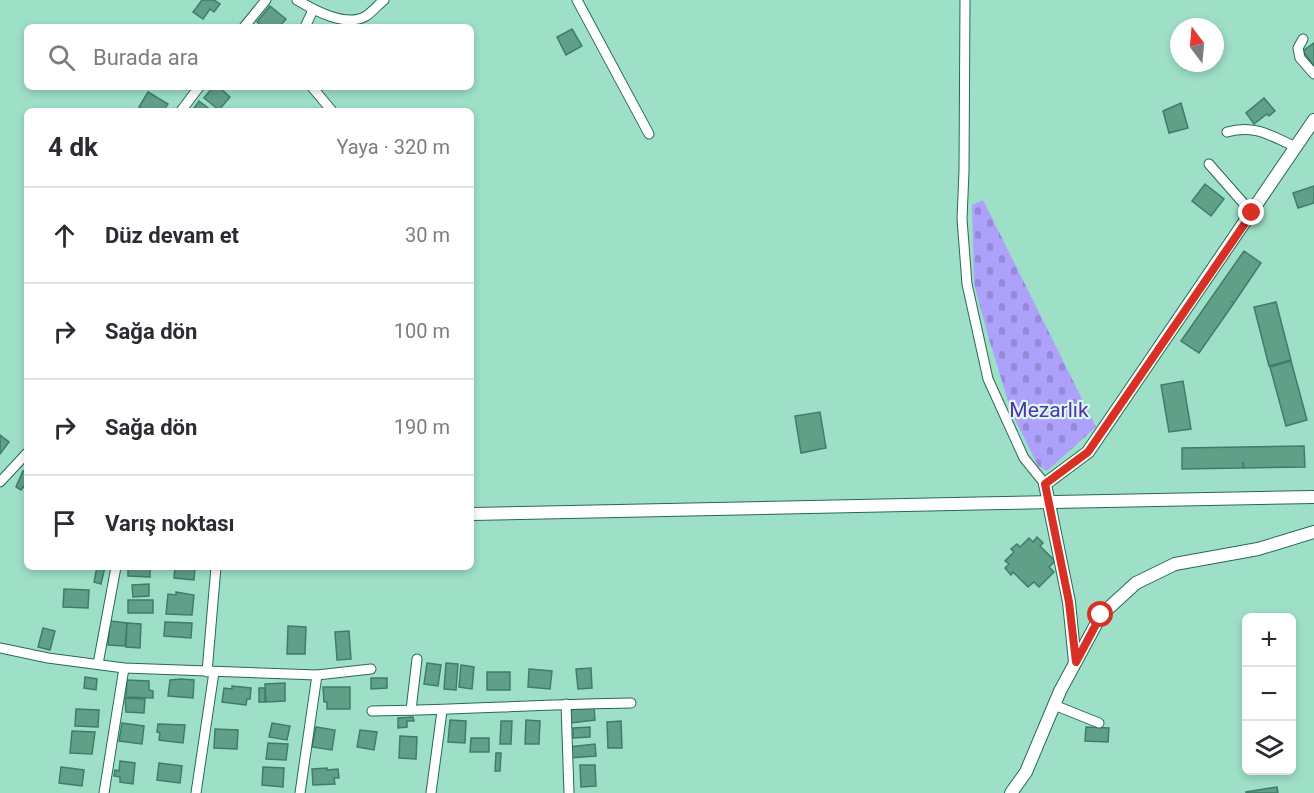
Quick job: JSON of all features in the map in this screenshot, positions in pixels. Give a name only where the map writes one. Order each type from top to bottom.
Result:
[{"type":"street","points":[[246,24],[266,0]]},
{"type":"street","points":[[297,0],[313,10],[340,20],[364,17],[384,0]]},
{"type":"street","points":[[577,0],[649,134]]},
{"type":"street","points":[[965,0],[962,219],[967,284],[988,379],[1024,458],[1045,484],[1069,602],[1076,662]]},
{"type":"street","points":[[306,24],[313,10]]},
{"type":"street","points":[[1304,39],[1298,48],[1300,58],[1314,75]]},
{"type":"street","points":[[183,108],[197,90]]},
{"type":"street","points":[[314,90],[330,108]]},
{"type":"street","points":[[1045,484],[1088,452],[1314,120]]},
{"type":"street","points":[[1227,132],[1240,128],[1258,130],[1296,147]]},
{"type":"street","points":[[1209,164],[1252,213]]},
{"type":"street","points":[[0,482],[24,456]]},
{"type":"street","points":[[474,514],[814,505],[1314,497]]},
{"type":"street","points":[[1011,793],[1020,788],[1054,705],[1101,615],[1136,583],[1175,564],[1258,549],[1314,532]]},
{"type":"street","points":[[98,664],[115,570]]},
{"type":"street","points":[[196,793],[210,672],[216,570]]},
{"type":"street","points":[[0,648],[48,658],[124,668],[317,675],[371,669]]},
{"type":"street","points":[[411,710],[417,659]]},
{"type":"street","points":[[104,793],[124,668]]},
{"type":"street","points":[[300,793],[317,675]]},
{"type":"street","points":[[372,711],[442,711],[487,707],[631,703]]},
{"type":"street","points":[[566,704],[569,793]]},
{"type":"street","points":[[1054,705],[1099,723]]},
{"type":"street","points":[[431,793],[442,711]]},
{"type":"green space","name":"Mezarlık","points":[[983,200],[1096,427],[1047,471],[1038,466],[1011,411],[974,284],[972,205]]},
{"type":"building","points":[[202,0],[214,0],[220,4],[214,12],[210,9],[203,19],[193,12]]},
{"type":"building","points":[[270,6],[286,19],[282,24],[257,22]]},
{"type":"building","points":[[572,29],[582,46],[566,55],[557,37]]},
{"type":"building","points":[[1314,43],[1314,66],[1303,51]]},
{"type":"building","points":[[211,90],[222,90],[230,97],[221,108],[216,108],[204,98]]},
{"type":"building","points":[[148,92],[168,104],[165,108],[139,107]]},
{"type":"building","points":[[1264,98],[1275,111],[1254,124],[1246,113]]},
{"type":"building","points":[[199,101],[208,108],[194,108]]},
{"type":"building","points":[[1181,103],[1188,128],[1169,133],[1163,111]]},
{"type":"building","points":[[1205,184],[1224,199],[1211,216],[1192,201]]},
{"type":"building","points":[[1314,186],[1314,203],[1298,208],[1293,193]]},
{"type":"building","points":[[1244,251],[1261,263],[1199,353],[1181,341]]},
{"type":"building","points":[[1276,302],[1291,360],[1269,366],[1254,307]]},
{"type":"building","points":[[1291,361],[1307,420],[1286,426],[1270,367]]},
{"type":"building","points":[[1183,381],[1191,429],[1169,432],[1161,385]]},
{"type":"building","points":[[820,412],[826,448],[801,453],[795,416]]},
{"type":"building","points":[[0,435],[9,442],[0,454]]},
{"type":"building","points":[[1304,446],[1305,467],[1244,468],[1243,462],[1243,468],[1182,469],[1182,448]]},
{"type":"building","points":[[24,471],[24,488],[21,490],[16,487]]},
{"type":"building","points":[[1037,537],[1043,543],[1040,546],[1055,561],[1049,567],[1054,572],[1039,587],[1034,582],[1028,587],[1013,572],[1011,575],[1005,568],[1009,564],[1005,561],[1014,552],[1011,549],[1017,544],[1020,547],[1029,538],[1033,542]]},
{"type":"building","points":[[96,570],[104,570],[101,584],[94,582]]},
{"type":"building","points":[[128,570],[150,570],[150,577],[128,576]]},
{"type":"building","points":[[175,570],[195,570],[194,580],[174,578]]},
{"type":"building","points":[[149,584],[149,596],[133,597],[132,585]]},
{"type":"building","points":[[64,589],[89,590],[88,608],[63,607]]},
{"type":"building","points":[[176,592],[194,595],[192,615],[166,614],[168,594],[176,595]]},
{"type":"building","points":[[128,600],[153,600],[153,613],[128,613]]},
{"type":"building","points":[[110,621],[127,623],[125,646],[108,645]]},
{"type":"building","points":[[165,622],[192,623],[191,638],[164,636]]},
{"type":"building","points":[[127,623],[141,624],[140,648],[126,647]]},
{"type":"building","points":[[288,626],[306,627],[305,654],[287,654]]},
{"type":"building","points":[[43,628],[55,631],[50,650],[38,647]]},
{"type":"building","points":[[349,631],[351,659],[337,660],[335,632]]},
{"type":"building","points":[[427,663],[441,665],[438,686],[424,684]]},
{"type":"building","points":[[446,663],[458,664],[456,690],[444,689]]},
{"type":"building","points":[[461,665],[474,667],[472,689],[459,687]]},
{"type":"building","points":[[591,668],[592,688],[578,689],[576,669]]},
{"type":"building","points":[[529,669],[552,671],[550,689],[528,687]]},
{"type":"building","points":[[487,672],[510,672],[510,690],[487,690]]},
{"type":"building","points":[[85,677],[97,679],[96,690],[84,688]]},
{"type":"building","points":[[371,678],[387,678],[387,688],[371,689]]},
{"type":"building","points":[[127,680],[149,681],[149,690],[153,691],[153,698],[126,697]]},
{"type":"building","points":[[170,680],[194,680],[193,698],[168,696]]},
{"type":"building","points":[[285,683],[285,701],[266,702],[265,684]]},
{"type":"building","points":[[232,686],[251,688],[250,699],[247,699],[246,705],[222,702],[224,688],[232,689]]},
{"type":"building","points":[[323,687],[350,687],[350,709],[327,709]]},
{"type":"building","points":[[259,688],[265,688],[265,702],[259,702]]},
{"type":"building","points":[[125,698],[145,699],[144,713],[126,712]]},
{"type":"building","points":[[594,707],[595,720],[571,723],[570,710]]},
{"type":"building","points":[[76,709],[99,710],[98,727],[75,726]]},
{"type":"building","points":[[413,717],[414,721],[407,721],[407,727],[398,728],[398,718]]},
{"type":"building","points":[[450,720],[466,721],[465,743],[448,742]]},
{"type":"building","points":[[526,720],[540,721],[539,744],[525,744]]},
{"type":"building","points":[[501,721],[512,721],[511,744],[500,744]]},
{"type":"building","points":[[621,721],[622,748],[608,748],[607,722]]},
{"type":"building","points":[[122,723],[144,726],[142,744],[119,741]]},
{"type":"building","points":[[272,723],[290,726],[287,740],[269,737]]},
{"type":"building","points":[[158,724],[185,725],[183,743],[159,740]]},
{"type":"building","points":[[316,727],[335,730],[332,750],[312,747]]},
{"type":"building","points":[[590,727],[590,737],[573,738],[573,728]]},
{"type":"building","points":[[1086,727],[1109,728],[1108,742],[1085,741]]},
{"type":"building","points":[[215,729],[238,730],[237,749],[214,748]]},
{"type":"building","points":[[360,730],[377,732],[374,750],[357,747]]},
{"type":"building","points":[[72,731],[95,732],[92,754],[70,753]]},
{"type":"building","points":[[400,736],[417,737],[416,759],[399,758]]},
{"type":"building","points":[[471,738],[489,738],[489,752],[470,752]]},
{"type":"building","points":[[268,743],[288,744],[286,760],[266,759]]},
{"type":"building","points":[[595,744],[596,756],[570,758],[569,747]]},
{"type":"building","points":[[496,753],[501,753],[500,771],[495,771]]},
{"type":"building","points":[[120,761],[135,763],[133,784],[120,782],[120,777],[114,776],[115,770],[119,771]]},
{"type":"building","points":[[159,763],[182,766],[180,783],[157,780]]},
{"type":"building","points":[[580,765],[595,765],[596,786],[581,787]]},
{"type":"building","points":[[61,767],[84,770],[82,786],[59,783]]},
{"type":"building","points":[[263,767],[284,768],[283,787],[262,785]]},
{"type":"building","points":[[327,768],[327,770],[338,769],[339,778],[334,778],[335,784],[313,785],[312,769]]},
{"type":"building","points":[[1277,787],[1278,793],[1246,793],[1246,792]]},
{"type":"route","points":[[1101,615],[1076,662],[1069,602],[1045,484],[1088,452],[1252,213]]}]
